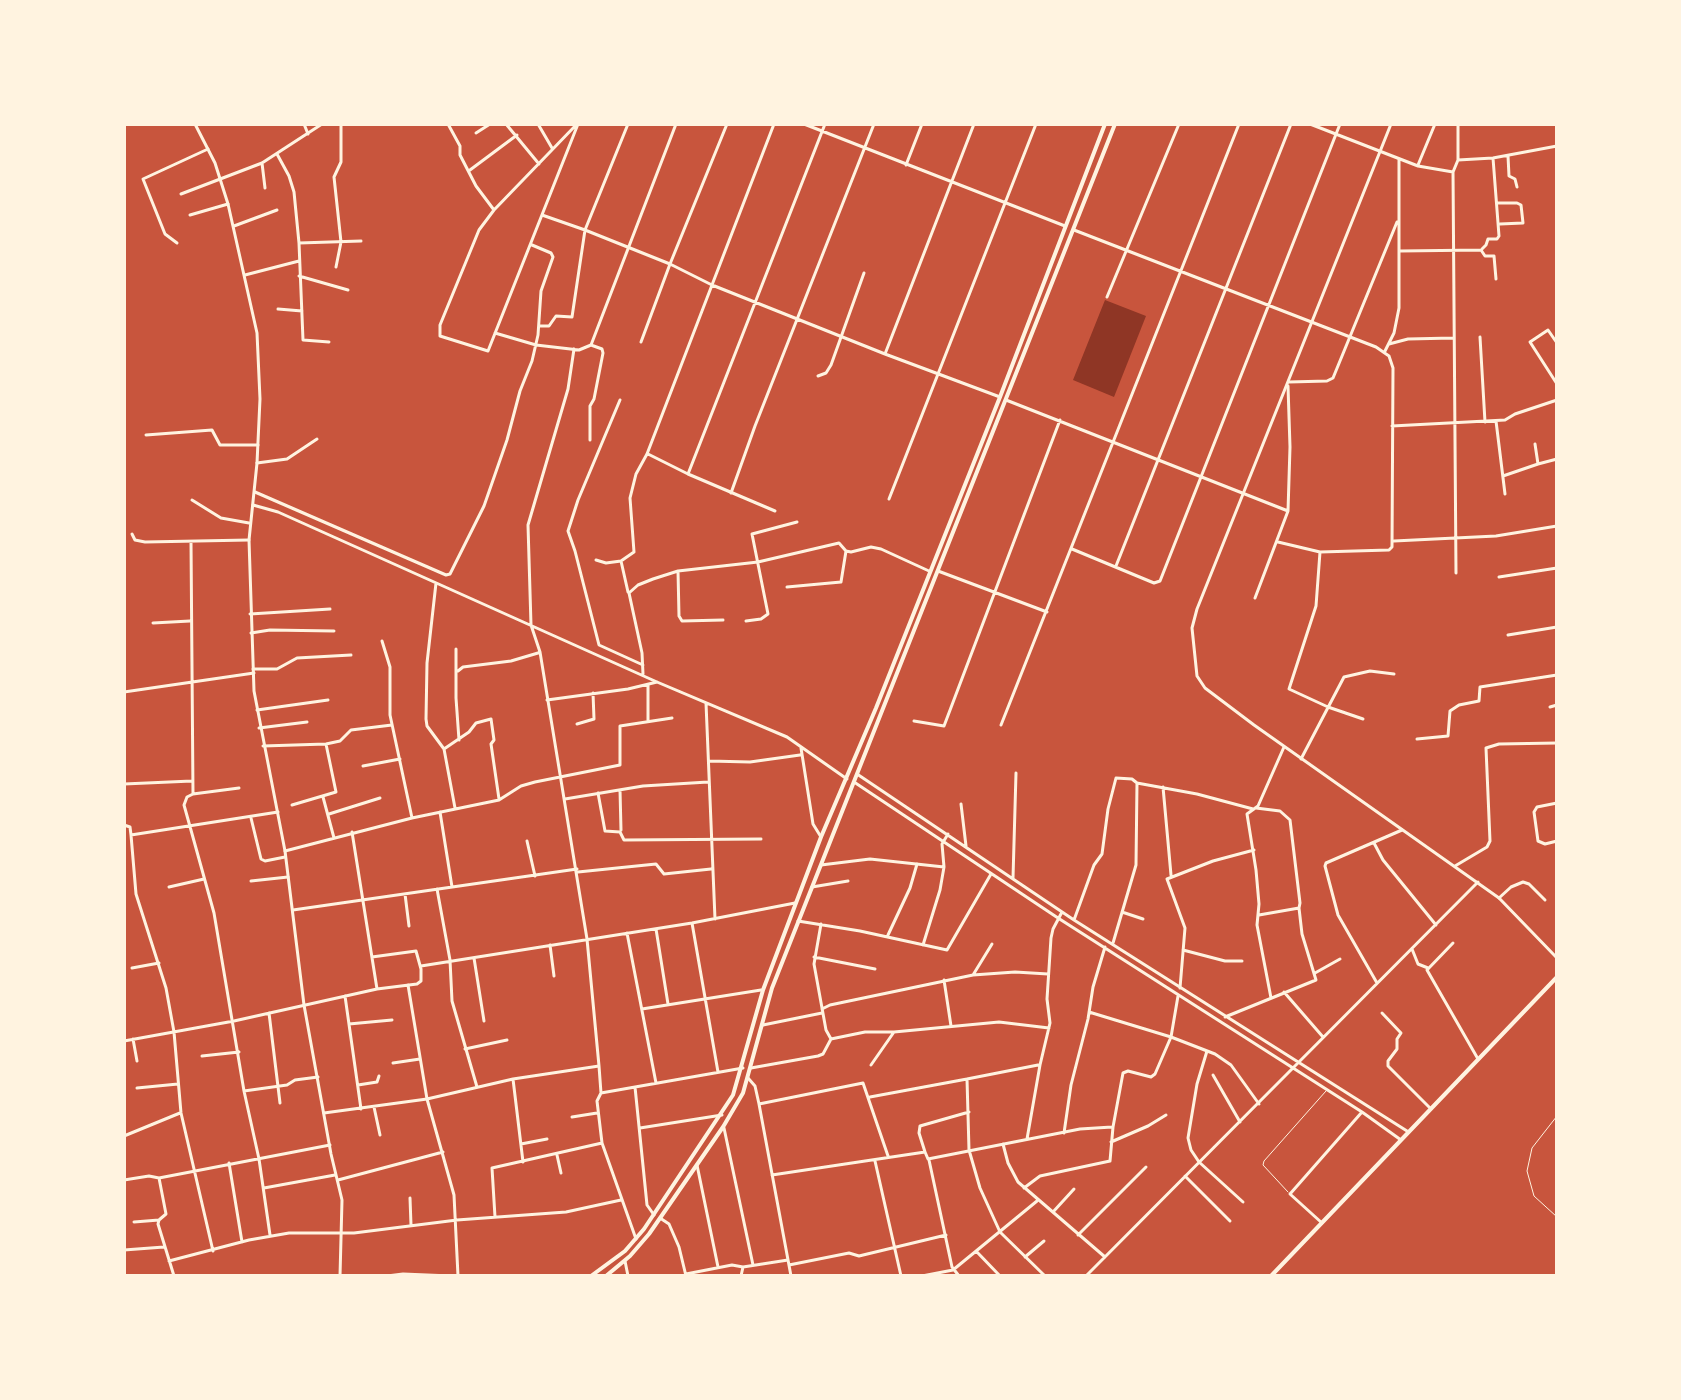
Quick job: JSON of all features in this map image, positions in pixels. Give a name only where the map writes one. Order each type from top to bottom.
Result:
[{"type":"main road","points":[[934,563],[1105,124]]},
{"type":"main road","points":[[606,1276],[625,1261],[660,1218],[740,1099],[761,1025],[798,921],[1115,124]]},
{"type":"main road","points":[[1039,297],[1041,302],[1046,300]]},
{"type":"main road","points":[[1034,310],[1040,308],[1041,313]]},
{"type":"main road","points":[[943,540],[947,543],[955,528]]},
{"type":"main road","points":[[591,1276],[636,1239],[733,1095],[763,990],[821,837],[930,571],[941,549],[946,551]]},
{"type":"main road","points":[[808,877],[812,881],[820,866]]},
{"type":"main road","points":[[798,901],[807,885],[812,887]]},
{"type":"main road","points":[[1271,1276],[1557,977]]},
{"type":"street","points":[[195,124],[221,180],[228,204],[259,350],[257,463],[249,523],[250,614],[256,710],[285,851],[304,1005],[342,1200],[340,1276]]},
{"type":"street","points":[[304,124],[308,134]]},
{"type":"street","points":[[181,194],[262,163],[322,124]]},
{"type":"street","points":[[336,267],[341,242],[334,174],[341,162],[341,124]]},
{"type":"street","points":[[448,124],[476,186],[494,210]]},
{"type":"street","points":[[476,133],[490,124]]},
{"type":"street","points":[[506,124],[539,164]]},
{"type":"street","points":[[538,124],[554,147],[568,151]]},
{"type":"street","points":[[577,124],[532,245],[485,352],[439,334],[474,241],[494,210],[577,124]]},
{"type":"street","points":[[539,326],[549,326],[556,316],[569,319],[572,316],[585,230],[628,124]]},
{"type":"street","points":[[494,333],[536,345],[586,349],[591,345],[676,124]]},
{"type":"street","points":[[641,342],[727,124]]},
{"type":"street","points":[[596,560],[606,563],[621,561],[634,552],[630,498],[636,474],[647,454],[774,124]]},
{"type":"street","points":[[804,124],[1067,227]]},
{"type":"street","points":[[688,474],[825,124]]},
{"type":"street","points":[[731,493],[874,124]]},
{"type":"street","points":[[906,165],[922,124]]},
{"type":"street","points":[[885,354],[974,124]]},
{"type":"street","points":[[889,499],[1036,124]]},
{"type":"street","points":[[1107,297],[1179,124]]},
{"type":"street","points":[[1001,725],[1239,124]]},
{"type":"street","points":[[1116,566],[1291,124]]},
{"type":"street","points":[[1310,124],[1418,166],[1453,172]]},
{"type":"street","points":[[1072,549],[1154,583],[1160,581],[1340,124]]},
{"type":"street","points":[[1391,124],[1207,586],[1192,628],[1195,666],[1200,683],[1220,701],[1499,898],[1557,958]]},
{"type":"street","points":[[1418,166],[1435,124]]},
{"type":"street","points":[[1456,573],[1453,172],[1458,160],[1458,124]]},
{"type":"street","points":[[470,170],[517,135]]},
{"type":"street","points":[[1458,160],[1508,156],[1557,146]]},
{"type":"street","points":[[177,243],[165,234],[143,179],[208,149]]},
{"type":"street","points":[[277,154],[292,184],[299,243],[303,340],[329,342]]},
{"type":"street","points":[[1508,156],[1509,176],[1515,179],[1517,187]]},
{"type":"street","points":[[1398,251],[1481,250],[1488,239],[1497,239],[1498,203],[1493,158]]},
{"type":"street","points":[[1385,351],[1399,308],[1399,159]]},
{"type":"street","points":[[262,163],[265,188]]},
{"type":"street","points":[[1498,203],[1519,203],[1523,223],[1499,224]]},
{"type":"street","points":[[190,215],[228,204]]},
{"type":"street","points":[[234,226],[277,210]]},
{"type":"street","points":[[542,215],[670,264],[712,285],[885,354],[1000,397]]},
{"type":"street","points":[[1288,384],[1333,378],[1397,222]]},
{"type":"street","points":[[1074,230],[1385,351],[1392,360],[1393,541],[1389,550],[1320,552],[1278,542]]},
{"type":"street","points":[[299,243],[361,241]]},
{"type":"street","points":[[254,499],[446,575],[453,570],[484,506],[536,345],[542,283],[553,255],[532,245]]},
{"type":"street","points":[[1481,250],[1485,256],[1494,256],[1496,279]]},
{"type":"street","points":[[245,275],[299,261]]},
{"type":"street","points":[[818,376],[828,371],[864,273]]},
{"type":"street","points":[[299,276],[348,290]]},
{"type":"street","points":[[278,309],[302,311]]},
{"type":"street","points":[[1557,343],[1548,330],[1530,342],[1557,384]]},
{"type":"street","points":[[1480,337],[1485,422]]},
{"type":"street","points":[[1389,344],[1408,339],[1454,338]]},
{"type":"street","points":[[590,440],[590,406],[603,353],[601,348],[591,345]]},
{"type":"street","points":[[574,349],[568,389],[528,525],[530,614],[540,652],[578,871],[599,1066],[601,1093],[597,1113],[602,1143],[636,1239]]},
{"type":"street","points":[[1255,598],[1288,511],[1288,384]]},
{"type":"street","points":[[620,400],[568,531],[599,645],[643,669],[657,682],[787,737],[848,776]]},
{"type":"street","points":[[1006,400],[1288,511]]},
{"type":"street","points":[[1392,426],[1505,420],[1557,400]]},
{"type":"street","points":[[914,721],[944,726],[1060,420]]},
{"type":"street","points":[[1496,421],[1505,494]]},
{"type":"street","points":[[146,435],[212,430],[220,445],[258,445]]},
{"type":"street","points":[[257,463],[287,459],[317,439]]},
{"type":"street","points":[[1535,444],[1538,464]]},
{"type":"street","points":[[647,454],[775,511]]},
{"type":"street","points":[[1503,476],[1557,459]]},
{"type":"street","points":[[254,499],[436,583],[643,669]]},
{"type":"street","points":[[192,500],[221,518],[249,523]]},
{"type":"street","points":[[746,621],[761,619],[768,614],[753,533],[797,522]]},
{"type":"street","points":[[1393,541],[1496,536],[1557,526]]},
{"type":"street","points":[[132,534],[137,541],[249,540]]},
{"type":"street","points":[[191,542],[193,794]]},
{"type":"street","points":[[629,593],[646,582],[678,571],[758,562],[839,543],[846,551]]},
{"type":"street","points":[[846,551],[875,547],[930,571]]},
{"type":"street","points":[[787,587],[841,582],[846,551]]},
{"type":"street","points":[[1320,552],[1316,606],[1288,687],[1328,707],[1363,719]]},
{"type":"street","points":[[405,569],[408,560]]},
{"type":"street","points":[[621,561],[643,669]]},
{"type":"street","points":[[1499,577],[1557,568]]},
{"type":"street","points":[[678,571],[680,619],[723,620]]},
{"type":"street","points":[[938,571],[1048,612]]},
{"type":"street","points":[[436,583],[427,663],[426,719],[427,726],[444,749],[455,808]]},
{"type":"street","points":[[250,614],[330,609]]},
{"type":"street","points":[[153,623],[190,621]]},
{"type":"street","points":[[1508,635],[1557,627]]},
{"type":"street","points":[[251,633],[270,630],[334,631]]},
{"type":"street","points":[[382,641],[390,667],[389,708],[412,818]]},
{"type":"street","points":[[456,649],[459,740]]},
{"type":"street","points":[[458,671],[463,667],[511,661],[540,652]]},
{"type":"street","points":[[124,692],[277,669],[297,658],[351,655]]},
{"type":"street","points":[[1301,759],[1341,681],[1348,675],[1370,671],[1394,674]]},
{"type":"street","points":[[1417,739],[1448,736],[1450,711],[1459,705],[1479,701],[1480,687],[1557,675]]},
{"type":"street","points":[[547,700],[657,682]]},
{"type":"street","points":[[648,685],[648,721]]},
{"type":"street","points":[[577,724],[594,719],[593,693]]},
{"type":"street","points":[[256,710],[328,700]]},
{"type":"street","points":[[706,702],[715,919]]},
{"type":"street","points":[[1550,707],[1557,705]]},
{"type":"street","points":[[285,851],[352,832],[499,800],[521,786],[620,765],[620,727],[672,718]]},
{"type":"street","points":[[444,749],[479,722],[491,719],[494,740],[491,744],[499,800]]},
{"type":"street","points":[[259,728],[307,722]]},
{"type":"street","points":[[263,746],[326,744],[340,741],[351,730],[392,725]]},
{"type":"street","points":[[1455,866],[1487,847],[1490,841],[1486,748],[1499,744],[1557,743]]},
{"type":"street","points":[[292,805],[337,791],[326,744]]},
{"type":"street","points":[[801,747],[813,824],[821,837]]},
{"type":"street","points":[[1271,998],[1257,916],[1259,904],[1254,850],[1247,818],[1284,747]]},
{"type":"street","points":[[708,761],[750,762],[800,755]]},
{"type":"street","points":[[363,766],[400,759]]},
{"type":"street","points":[[1013,878],[1016,773]]},
{"type":"street","points":[[855,778],[945,837],[966,846],[1062,911],[1105,947],[1409,1132]]},
{"type":"street","points":[[855,778],[945,837],[991,874],[1058,918],[1113,945],[1179,991]]},
{"type":"street","points":[[1074,920],[1094,865],[1102,854],[1116,778],[1280,811],[1290,820],[1302,934],[1316,980],[1224,1019]]},
{"type":"street","points":[[124,784],[193,781]]},
{"type":"street","points":[[565,799],[620,790],[709,782]]},
{"type":"street","points":[[1113,945],[1137,858],[1137,783]]},
{"type":"street","points":[[1024,1188],[1040,1176],[1110,1161],[1123,1073],[1128,1071],[1153,1076],[1171,1037],[1185,928],[1168,882],[1171,876],[1163,787]]},
{"type":"street","points":[[239,788],[193,794],[187,797],[184,805],[214,913],[270,1235]]},
{"type":"street","points":[[620,790],[621,832],[625,840],[761,839]]},
{"type":"street","points":[[598,793],[605,831],[621,832]]},
{"type":"street","points":[[323,797],[334,838]]},
{"type":"street","points":[[329,814],[380,798]]},
{"type":"street","points":[[1557,803],[1537,807],[1534,812],[1538,841],[1545,844],[1557,841]]},
{"type":"street","points":[[961,804],[966,846]]},
{"type":"street","points":[[131,835],[278,812]]},
{"type":"street","points":[[440,812],[452,887]]},
{"type":"street","points":[[251,818],[263,860],[285,857]]},
{"type":"street","points":[[126,825],[131,835],[136,894],[159,963],[174,1032],[181,1113],[213,1251]]},
{"type":"street","points":[[1377,983],[1338,915],[1325,866],[1402,830]]},
{"type":"street","points":[[352,832],[377,989]]},
{"type":"street","points":[[923,945],[940,890],[945,837]]},
{"type":"street","points":[[527,841],[535,876]]},
{"type":"street","points":[[1374,843],[1383,860],[1436,925]]},
{"type":"street","points":[[1171,876],[1254,850]]},
{"type":"street","points":[[820,866],[870,859],[944,867]]},
{"type":"street","points":[[293,910],[578,871],[653,864],[658,864],[664,874],[711,869]]},
{"type":"street","points":[[887,936],[910,888],[917,864]]},
{"type":"street","points":[[798,921],[887,936],[944,950],[950,948],[991,874]]},
{"type":"street","points":[[251,881],[288,877]]},
{"type":"street","points":[[169,887],[204,879]]},
{"type":"street","points":[[812,887],[848,881]]},
{"type":"street","points":[[1086,1276],[1478,882]]},
{"type":"street","points":[[1499,898],[1511,887],[1523,882],[1545,900]]},
{"type":"street","points":[[437,889],[450,960],[452,1001],[477,1087]]},
{"type":"street","points":[[405,894],[409,926]]},
{"type":"street","points":[[421,966],[692,923],[798,901]]},
{"type":"street","points":[[1257,916],[1299,908]]},
{"type":"street","points":[[1027,1139],[1051,1017],[1047,1005],[1051,938],[1062,911]]},
{"type":"street","points":[[1122,912],[1143,919]]},
{"type":"street","points":[[692,923],[718,1072]]},
{"type":"street","points":[[821,924],[814,957],[822,1011],[831,1039]]},
{"type":"street","points":[[656,929],[668,1005]]},
{"type":"street","points":[[627,933],[656,1083]]},
{"type":"street","points":[[1428,968],[1453,943]]},
{"type":"street","points":[[973,975],[992,944]]},
{"type":"street","points":[[550,945],[554,976]]},
{"type":"street","points":[[1064,1133],[1071,1085],[1105,947]]},
{"type":"street","points":[[1412,949],[1418,964],[1428,968],[1478,1059]]},
{"type":"street","points":[[1183,950],[1225,961],[1242,961]]},
{"type":"street","points":[[124,1041],[419,983],[421,966],[416,951],[372,957]]},
{"type":"street","points":[[814,957],[875,969]]},
{"type":"street","points":[[474,958],[484,1021]]},
{"type":"street","points":[[1315,973],[1340,959]]},
{"type":"street","points":[[132,968],[159,963]]},
{"type":"street","points":[[761,1025],[822,1011],[830,1005],[944,980],[1015,972],[1048,974]]},
{"type":"street","points":[[944,980],[951,1026]]},
{"type":"street","points":[[408,985],[427,1099],[454,1195],[458,1276]]},
{"type":"street","points":[[642,1009],[763,990]]},
{"type":"street","points":[[1284,992],[1324,1038]]},
{"type":"street","points":[[345,996],[361,1109]]},
{"type":"street","points":[[1089,1012],[1207,1051],[1231,1065],[1259,1104]]},
{"type":"street","points":[[269,1013],[280,1103]]},
{"type":"street","points":[[1382,1013],[1401,1033],[1388,1066],[1431,1109]]},
{"type":"street","points":[[1224,1019],[1401,1140]]},
{"type":"street","points":[[349,1024],[392,1020]]},
{"type":"street","points":[[831,1039],[865,1032],[999,1022],[1049,1028]]},
{"type":"street","points":[[871,1065],[894,1032]]},
{"type":"street","points":[[133,1039],[137,1061]]},
{"type":"street","points":[[751,1068],[823,1054],[831,1039]]},
{"type":"street","points":[[465,1049],[507,1040]]},
{"type":"street","points":[[1207,1051],[1197,1084],[1188,1138],[1199,1162],[1243,1202]]},
{"type":"street","points":[[202,1056],[239,1052]]},
{"type":"street","points":[[393,1063],[420,1059]]},
{"type":"street","points":[[870,1097],[1040,1065]]},
{"type":"street","points":[[324,1113],[427,1099],[513,1079],[599,1066]]},
{"type":"street","points":[[601,1093],[743,1068]]},
{"type":"street","points":[[1213,1075],[1240,1122]]},
{"type":"street","points":[[358,1085],[377,1082],[379,1076]]},
{"type":"street","points":[[244,1091],[318,1077]]},
{"type":"street","points":[[748,1078],[755,1086],[759,1104],[791,1276]]},
{"type":"street","points":[[513,1079],[523,1162]]},
{"type":"street","points":[[967,1079],[969,1150],[980,1188],[1000,1232],[1045,1276]]},
{"type":"street","points":[[759,1104],[863,1083],[889,1158]]},
{"type":"street","points":[[137,1088],[178,1084]]},
{"type":"street","points":[[635,1087],[647,1205],[654,1215]]},
{"type":"street","points":[[374,1107],[380,1135]]},
{"type":"street","points":[[959,1276],[953,1270],[928,1159],[919,1133],[920,1126],[970,1112]]},
{"type":"street","points":[[1322,1223],[1290,1194],[1362,1112]]},
{"type":"street","points":[[124,1136],[181,1113]]},
{"type":"street","points":[[572,1117],[597,1113]]},
{"type":"street","points":[[640,1128],[722,1115]]},
{"type":"street","points":[[1111,1142],[1166,1115]]},
{"type":"street","points":[[723,1127],[753,1265]]},
{"type":"street","points":[[928,1159],[1003,1143],[1113,1127]]},
{"type":"street","points":[[521,1144],[547,1139]]},
{"type":"street","points":[[495,1217],[492,1168],[602,1143]]},
{"type":"street","points":[[1003,1143],[1014,1175],[1024,1188],[1105,1257]]},
{"type":"street","points":[[124,1180],[149,1176],[159,1178],[330,1145]]},
{"type":"street","points":[[264,1188],[337,1177],[443,1152]]},
{"type":"street","points":[[772,1175],[925,1152]]},
{"type":"street","points":[[557,1155],[561,1173]]},
{"type":"street","points":[[875,1161],[901,1276]]},
{"type":"street","points":[[229,1163],[242,1242]]},
{"type":"street","points":[[697,1165],[718,1267]]},
{"type":"street","points":[[1078,1235],[1146,1167]]},
{"type":"street","points":[[1185,1176],[1230,1221]]},
{"type":"street","points":[[134,1222],[159,1220],[166,1214],[159,1178]]},
{"type":"street","points":[[1053,1212],[1074,1189]]},
{"type":"street","points":[[410,1198],[411,1225]]},
{"type":"street","points":[[169,1261],[270,1235],[342,1233],[566,1212],[621,1200]]},
{"type":"street","points":[[922,1276],[953,1270],[1037,1200]]},
{"type":"street","points":[[660,1218],[669,1224],[686,1275],[736,1265],[743,1267],[849,1253],[859,1256],[946,1235]]},
{"type":"street","points":[[159,1220],[174,1276]]},
{"type":"street","points":[[1025,1257],[1044,1241]]},
{"type":"street","points":[[124,1250],[165,1247]]},
{"type":"street","points":[[976,1251],[1000,1276]]},
{"type":"street","points":[[625,1261],[628,1276]]},
{"type":"street","points":[[741,1276],[743,1267]]},
{"type":"street","points":[[387,1276],[451,1276]]},
{"type":"lane","points":[[1290,1194],[1263,1165],[1264,1161],[1328,1090]]},
{"type":"lane","points":[[1557,1116],[1532,1148],[1527,1171],[1534,1196],[1557,1217]]},
{"type":"shaded area","points":[[1105,300],[1146,316],[1114,397],[1073,380]]}]
